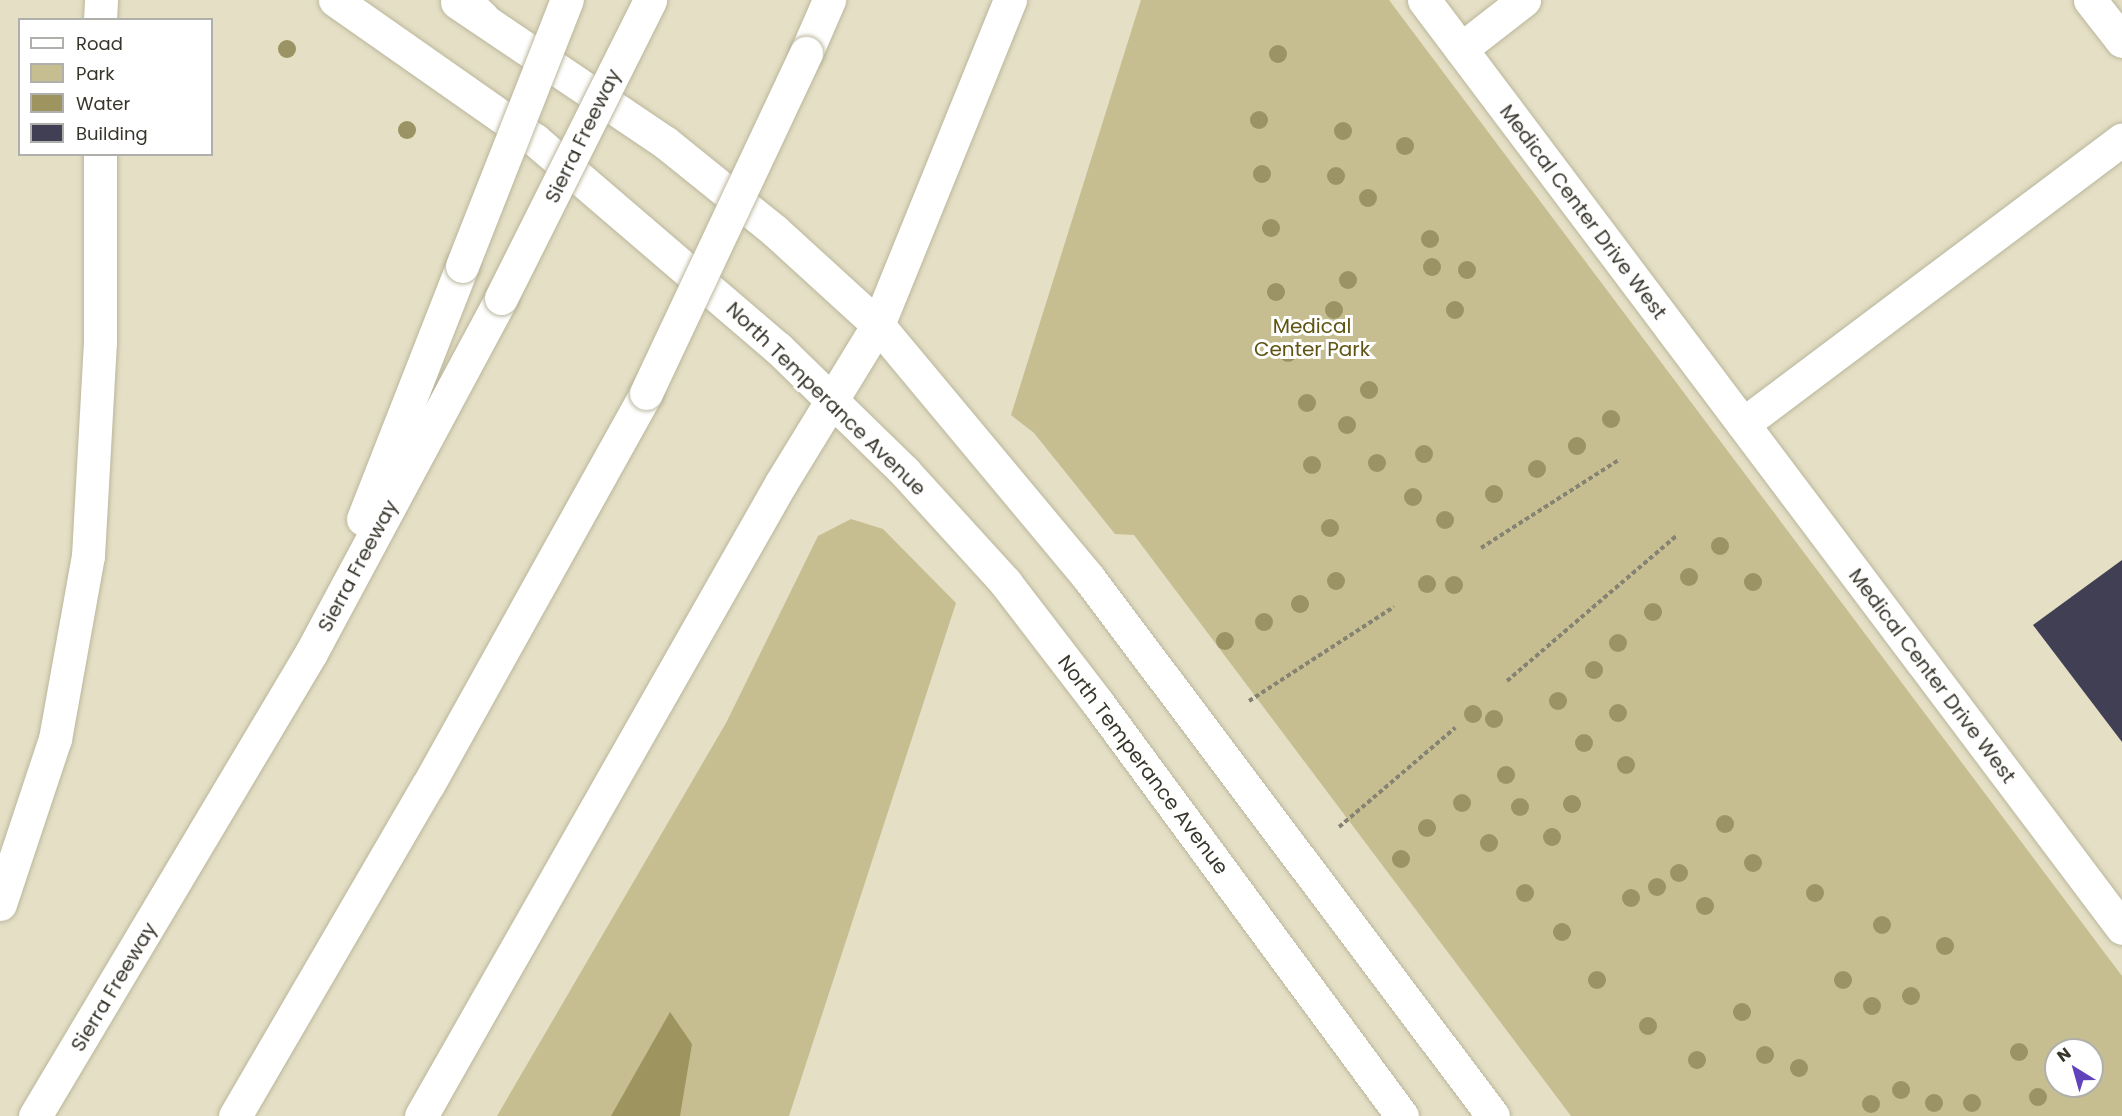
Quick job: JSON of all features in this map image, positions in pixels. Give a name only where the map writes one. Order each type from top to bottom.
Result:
[{"type":"main road","points":[[100,0],[100,18]]},
{"type":"main road","name":"North Temperance Avenue","points":[[335,0],[535,140],[835,401],[1005,582],[1402,1116]]},
{"type":"main road","points":[[454,0],[473,8],[666,143],[775,231],[878,325],[1088,577],[1493,1116]]},
{"type":"main road","points":[[311,653],[567,0]]},
{"type":"main road","name":"Sierra Freeway","points":[[35,1116],[311,653],[501,298],[650,0]]},
{"type":"main road","points":[[235,1116],[428,785],[646,393],[829,0]]},
{"type":"main road","points":[[421,1116],[781,483],[835,401],[878,325],[1010,0]]},
{"type":"main road","name":"Medical Center Drive West","points":[[1424,0],[2122,928]]},
{"type":"main road","points":[[1461,49],[1524,0]]},
{"type":"main road","points":[[2090,0],[2119,30]]},
{"type":"main road","points":[[1743,424],[2122,139]]},
{"type":"main road","points":[[0,904],[56,739],[88,556],[100,342],[100,156]]},
{"type":"path","points":[[1481,548],[1620,459]]},
{"type":"path","points":[[1508,681],[1676,536]]},
{"type":"path","points":[[1248,701],[1394,607]]},
{"type":"path","points":[[1339,827],[1455,728]]},
{"type":"green space","name":"Medical Center Park","points":[[1141,0],[1389,0],[2122,976],[2122,1116],[1571,1116],[1134,535],[1115,534],[1034,433],[1011,415]]},
{"type":"green space","points":[[851,519],[883,529],[956,603],[789,1116],[497,1116],[726,723],[818,536]]},
{"type":"water","points":[[670,1012],[692,1044],[680,1116],[611,1116]]},
{"type":"building","points":[[2122,560],[2122,742],[2033,625]]}]
